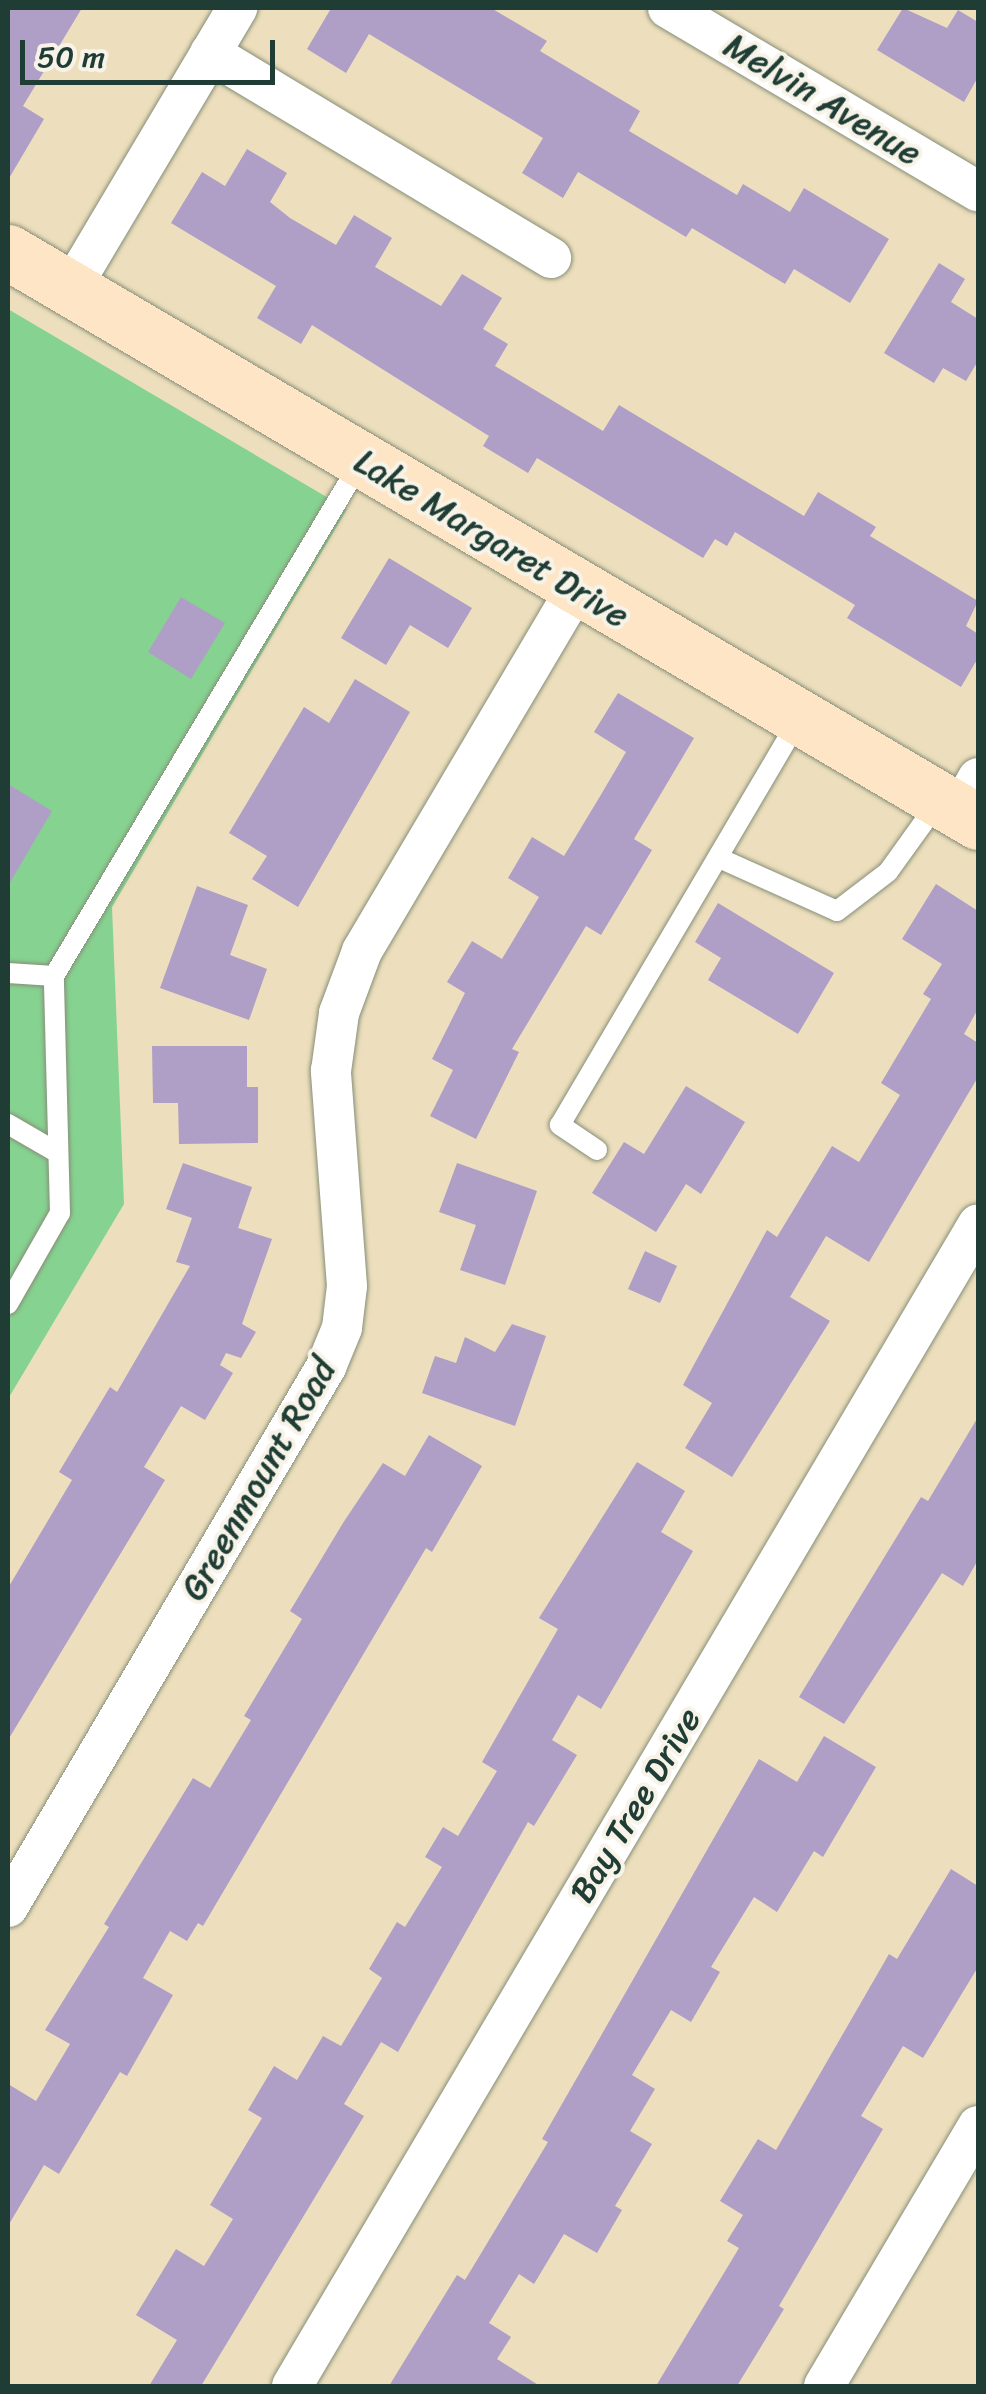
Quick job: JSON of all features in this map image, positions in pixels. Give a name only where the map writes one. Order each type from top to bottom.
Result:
[{"type":"street","points":[[71,288],[237,8]]},
{"type":"street","name":"Melvin Avenue","points":[[668,8],[978,191]]},
{"type":"street","points":[[210,53],[551,258]]},
{"type":"street","name":"Lake Margaret Drive","points":[[8,252],[800,718],[964,803]]},
{"type":"street","name":"Greenmount Road","points":[[8,1907],[326,1366],[342,1328],[347,1286],[331,1070],[339,1013],[362,952],[576,588]]},
{"type":"street","name":"Bay Tree Drive","points":[[292,2386],[978,1224]]},
{"type":"street","points":[[824,2386],[978,2126]]},
{"type":"lane","points":[[8,1304],[60,1213],[54,976],[361,461]]},
{"type":"lane","points":[[597,1150],[560,1125],[800,718]]},
{"type":"lane","points":[[720,858],[837,911],[888,872],[964,803]]},
{"type":"lane","points":[[8,973],[54,976]]},
{"type":"lane","points":[[8,1124],[58,1153]]},
{"type":"green space","points":[[8,309],[347,509],[112,907],[124,1204],[8,1399]]},
{"type":"building","points":[[8,8],[82,8],[23,106],[44,119],[8,180]]},
{"type":"building","points":[[325,8],[491,8],[547,41],[540,51],[640,111],[629,131],[737,195],[743,184],[790,212],[804,188],[889,239],[850,303],[794,269],[785,284],[692,228],[686,237],[578,172],[563,198],[522,173],[543,138],[369,34],[346,73],[307,49],[330,10]]},
{"type":"building","points":[[903,8],[947,28],[958,10],[978,22],[978,77],[964,102],[877,50]]},
{"type":"building","points":[[247,149],[287,173],[270,202],[336,245],[354,215],[392,238],[375,267],[441,306],[462,274],[502,298],[483,329],[508,344],[495,366],[603,431],[619,405],[804,516],[818,492],[876,527],[870,536],[978,601],[966,626],[978,634],[978,658],[961,687],[847,618],[855,605],[735,532],[727,546],[715,539],[703,558],[537,458],[528,473],[483,446],[489,436],[312,325],[301,344],[257,318],[276,286],[171,223],[202,172],[225,186]]},
{"type":"building","points":[[939,263],[965,279],[951,302],[978,319],[978,361],[966,381],[943,368],[934,383],[884,353]]},
{"type":"building","points":[[389,558],[472,608],[448,648],[410,625],[386,665],[341,638]]},
{"type":"building","points":[[181,597],[225,623],[191,679],[148,652]]},
{"type":"building","points":[[355,679],[410,712],[298,907],[252,879],[267,856],[229,833],[304,707],[329,723]]},
{"type":"building","points":[[618,693],[694,738],[634,839],[652,850],[601,935],[586,926],[512,1049],[519,1052],[476,1139],[430,1116],[453,1070],[432,1059],[465,993],[447,982],[472,941],[502,959],[539,897],[508,878],[532,837],[564,856],[602,793],[626,752],[594,732]]},
{"type":"building","points":[[8,784],[52,811],[8,886]]},
{"type":"building","points":[[936,884],[978,911],[978,1009],[964,1034],[978,1043],[978,1077],[869,1262],[826,1236],[790,1297],[830,1321],[732,1477],[685,1448],[712,1403],[683,1385],[767,1230],[777,1237],[832,1146],[859,1162],[900,1095],[881,1083],[931,999],[923,994],[942,964],[902,939]]},
{"type":"building","points":[[197,886],[248,905],[230,955],[267,969],[249,1020],[160,988]]},
{"type":"building","points":[[718,903],[834,973],[798,1034],[708,980],[721,958],[695,942]]},
{"type":"building","points":[[152,1046],[247,1046],[247,1087],[258,1087],[258,1143],[179,1144],[178,1103],[153,1103]]},
{"type":"building","points":[[686,1086],[745,1122],[701,1194],[686,1184],[656,1232],[592,1193],[624,1142],[644,1154]]},
{"type":"building","points":[[183,1163],[252,1187],[238,1228],[272,1239],[242,1324],[256,1332],[241,1358],[226,1353],[220,1365],[233,1373],[205,1420],[181,1406],[144,1467],[165,1480],[8,1740],[8,1588],[72,1480],[59,1472],[110,1387],[117,1392],[190,1266],[176,1262],[192,1218],[166,1209]]},
{"type":"building","points":[[457,1163],[537,1191],[505,1285],[460,1270],[476,1225],[439,1212]]},
{"type":"building","points":[[645,1251],[677,1266],[660,1303],[628,1289]]},
{"type":"building","points":[[512,1324],[546,1336],[515,1426],[422,1393],[435,1356],[456,1363],[465,1337],[495,1352]]},
{"type":"building","points":[[978,1417],[978,1560],[963,1586],[942,1573],[844,1724],[799,1697],[921,1497],[928,1501]]},
{"type":"building","points":[[429,1435],[482,1466],[432,1552],[426,1548],[203,1926],[198,1923],[187,1941],[170,1931],[143,1978],[173,1995],[127,2076],[120,2072],[59,2174],[44,2165],[8,2226],[8,2084],[36,2101],[70,2044],[45,2030],[109,1927],[104,1924],[193,1778],[210,1788],[251,1720],[244,1716],[302,1619],[290,1611],[343,1523],[383,1463],[405,1476]]},
{"type":"building","points":[[637,1462],[685,1491],[661,1532],[693,1551],[601,1709],[578,1695],[552,1740],[577,1755],[534,1826],[528,1822],[398,2052],[381,2042],[344,2104],[364,2116],[201,2386],[149,2386],[177,2340],[136,2315],[176,2249],[204,2266],[233,2219],[210,2205],[262,2118],[248,2110],[274,2066],[297,2080],[323,2036],[341,2046],[382,1978],[369,1969],[397,1922],[405,1927],[442,1867],[425,1857],[443,1827],[458,1836],[497,1771],[482,1762],[558,1629],[539,1618]]},
{"type":"building","points":[[824,1736],[876,1767],[823,1857],[814,1851],[777,1912],[754,1897],[711,1967],[720,1972],[691,2022],[671,2010],[632,2075],[655,2089],[630,2131],[652,2144],[615,2206],[622,2210],[597,2253],[564,2234],[534,2284],[519,2274],[489,2323],[511,2337],[497,2359],[540,2386],[389,2386],[457,2275],[465,2280],[548,2142],[542,2139],[759,1759],[797,1782]]},
{"type":"building","points":[[951,1869],[978,1886],[978,1967],[923,2058],[903,2046],[861,2116],[883,2129],[779,2306],[784,2309],[737,2386],[656,2386],[739,2248],[727,2241],[743,2215],[720,2201],[758,2139],[776,2150],[889,1954],[897,1959]]}]
